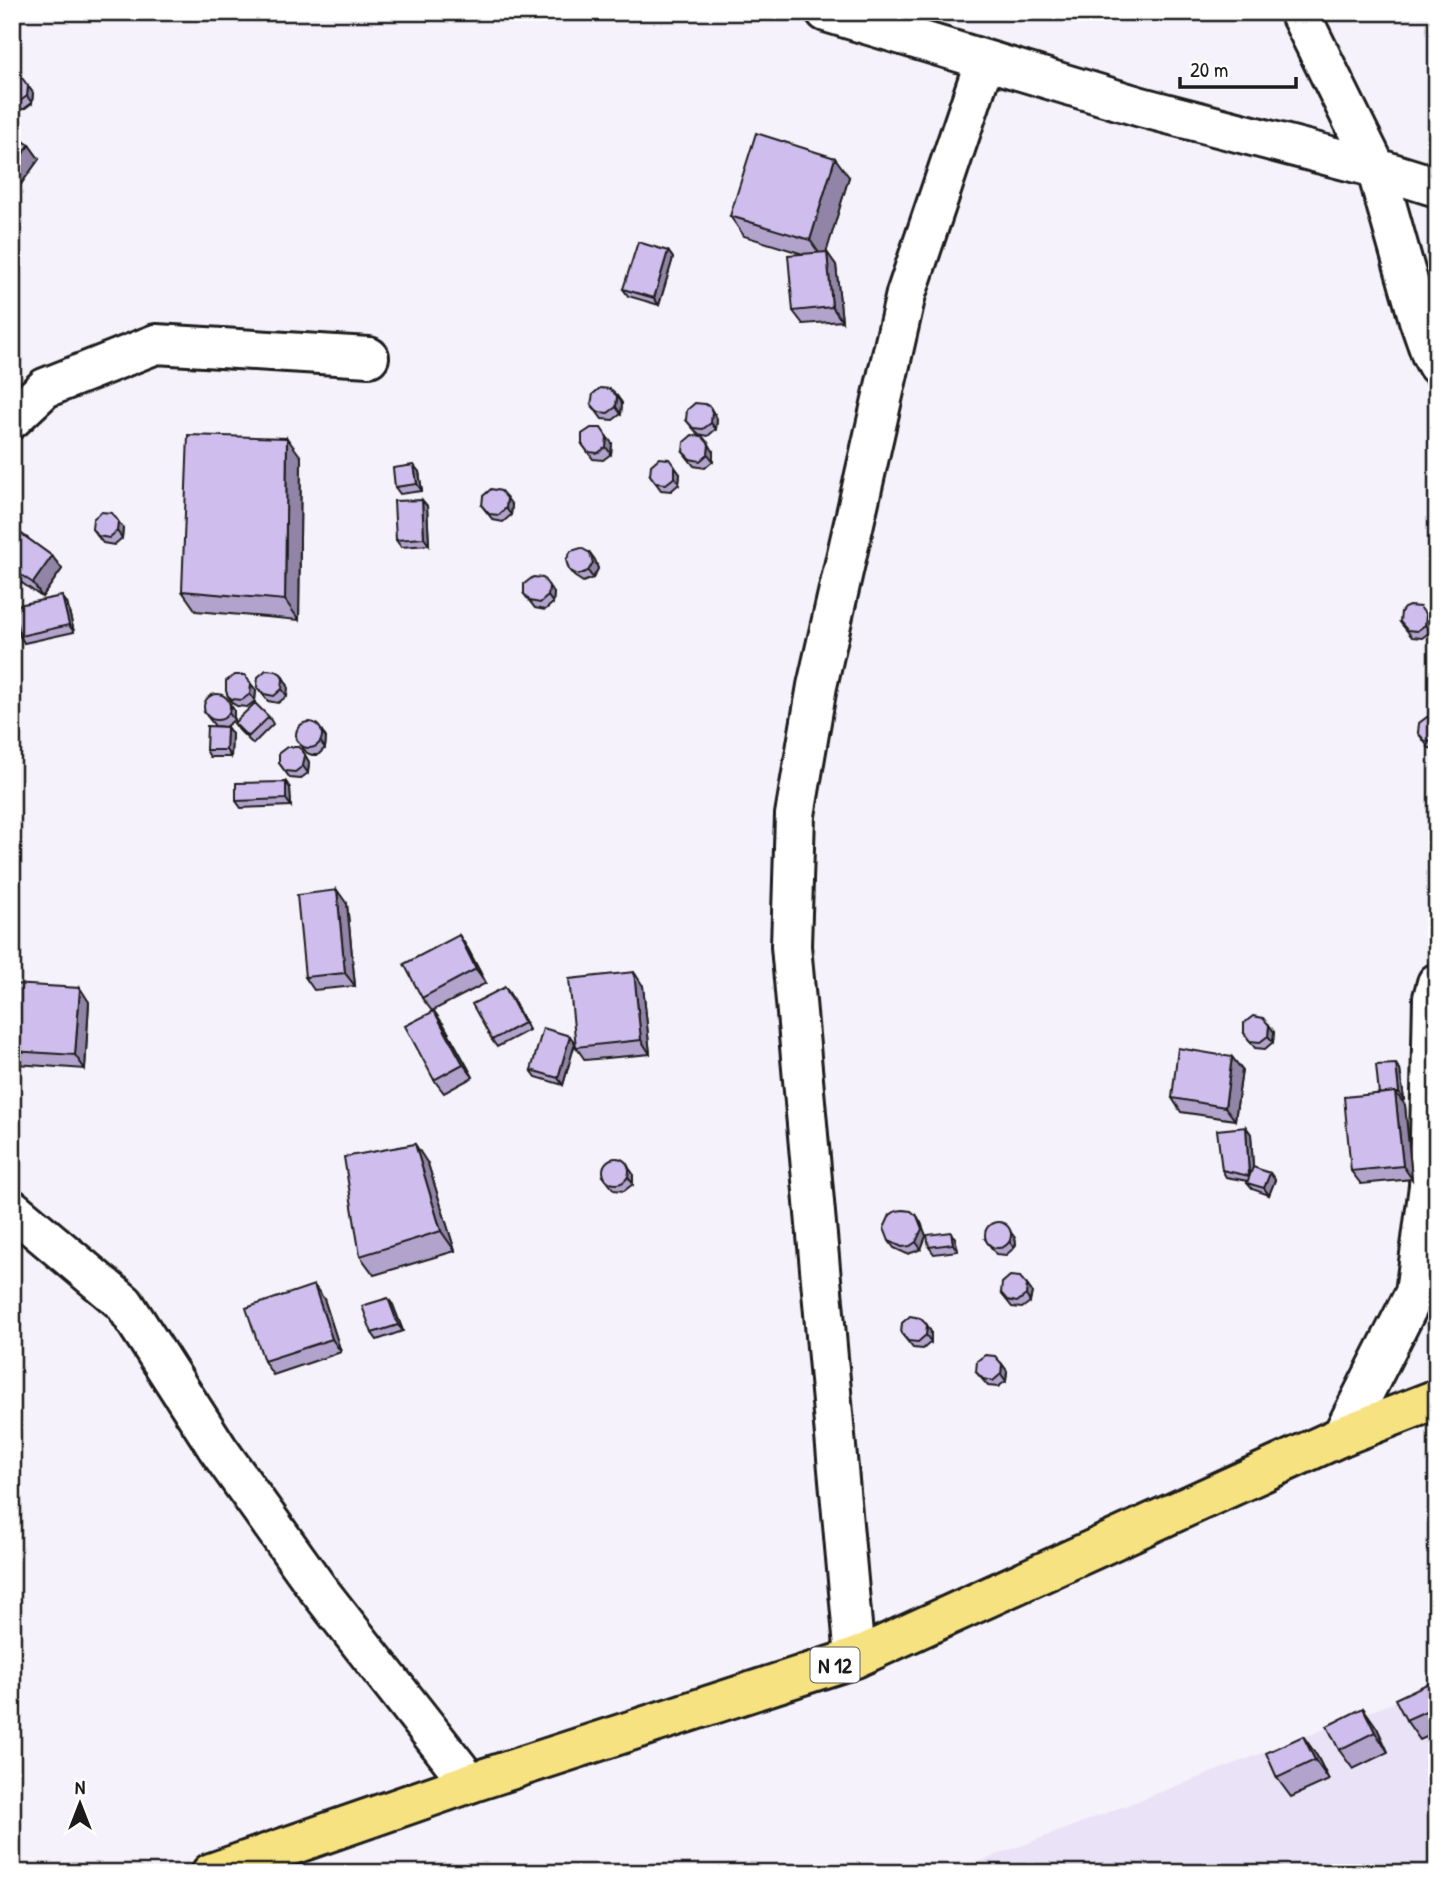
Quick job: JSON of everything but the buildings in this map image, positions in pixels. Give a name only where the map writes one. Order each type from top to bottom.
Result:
[{"type":"highway","name":"N 12","points":[[211,1873],[470,1783],[855,1658],[1342,1436],[1437,1399]]},
{"type":"street","points":[[826,12],[1141,107],[1376,168],[1437,187]]},
{"type":"street","points":[[1299,12],[1376,168],[1419,320],[1437,365]]},
{"type":"street","points":[[855,1658],[791,946],[795,815],[817,686],[906,295],[985,60]]},
{"type":"street","points":[[12,419],[45,388],[156,344],[369,358]]},
{"type":"street","points":[[1342,1436],[1415,1293],[1429,1186],[1433,998],[1437,983]]},
{"type":"street","points":[[12,1209],[124,1303],[218,1449],[317,1589],[470,1783]]},
{"type":"shaded area","points":[[1437,1686],[1437,1873],[950,1873]]}]
